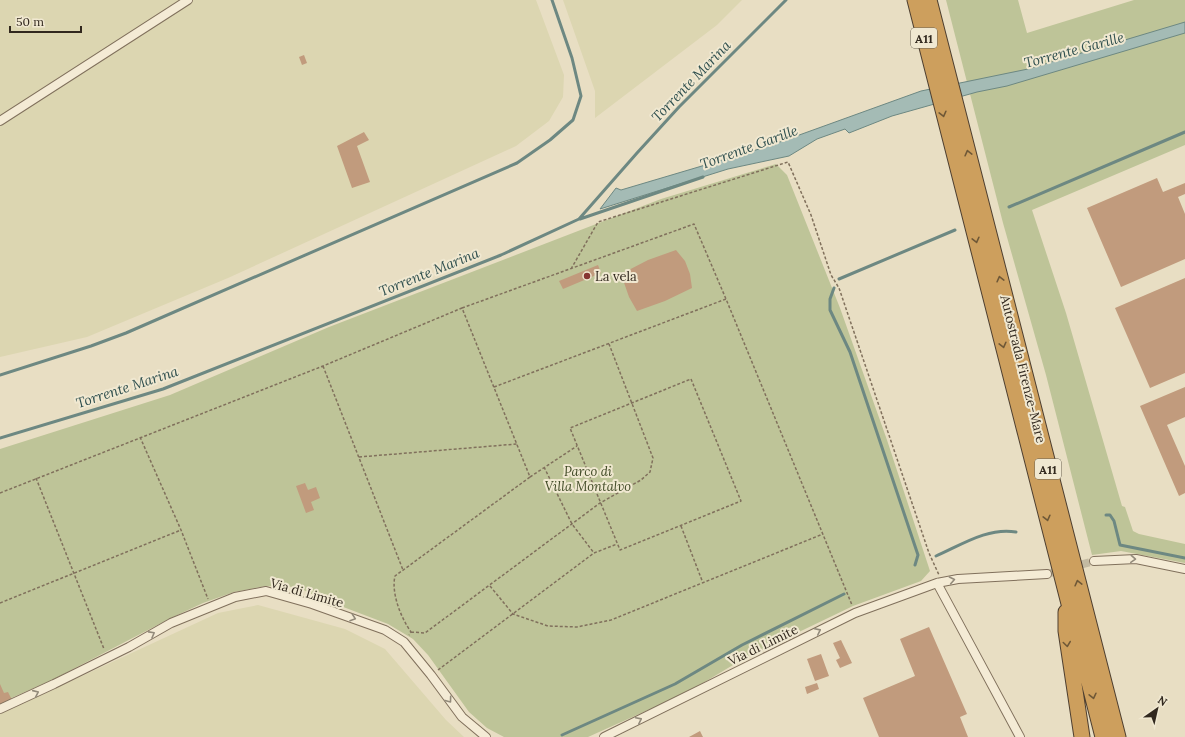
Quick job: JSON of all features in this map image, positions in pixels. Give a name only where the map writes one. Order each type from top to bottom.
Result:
[{"type":"highway","name":"Autostrada Firenze-Mare","points":[[915,0],[1103,737]]},
{"type":"highway","name":"Autostrada Firenze-Mare","points":[[929,0],[1118,737]]},
{"type":"highway","points":[[1066,591],[1066,632],[1082,737]]},
{"type":"street","points":[[0,121],[188,0]]},
{"type":"street","points":[[1094,561],[1136,559],[1185,569]]},
{"type":"street","name":"Via di Limite","points":[[604,737],[855,613],[937,583],[958,579],[1046,574]]},
{"type":"street","points":[[937,583],[1020,737]]},
{"type":"street","name":"Via di Limite","points":[[0,709],[108,657],[171,623],[235,597],[266,591],[312,604],[385,630],[404,642],[462,717],[486,737]]},
{"type":"path","points":[[571,269],[598,222],[788,162],[811,215],[831,275],[839,288],[932,562],[940,577],[937,583]]},
{"type":"path","points":[[0,493],[323,366],[462,308],[694,224],[851,599]]},
{"type":"path","points":[[494,387],[726,298]]},
{"type":"path","points":[[462,308],[530,477]]},
{"type":"path","points":[[410,632],[425,633],[600,503],[641,480],[650,472],[653,458],[608,343]]},
{"type":"path","points":[[323,366],[403,570]]},
{"type":"path","points":[[692,379],[741,501],[620,550],[570,428],[631,404],[692,379]]},
{"type":"path","points":[[140,437],[181,530],[211,606]]},
{"type":"path","points":[[359,457],[517,444]]},
{"type":"path","points":[[410,632],[404,622],[393,585],[395,576],[544,467],[577,446]]},
{"type":"path","points":[[544,467],[572,524],[594,553]]},
{"type":"path","points":[[36,478],[108,657]]},
{"type":"path","points":[[681,526],[704,583]]},
{"type":"path","points":[[0,602],[181,530]]},
{"type":"path","points":[[490,586],[513,614],[548,626],[577,626],[611,620],[823,534]]},
{"type":"path","points":[[431,675],[594,553],[618,544]]},
{"type":"path","points":[[404,642],[410,632]]},
{"type":"shaded area","points":[[0,0],[536,0],[564,75],[563,97],[549,121],[516,146],[228,278],[87,337],[0,357]]},
{"type":"shaded area","points":[[563,0],[742,0],[717,25],[595,118],[595,91]]},
{"type":"shaded area","points":[[258,605],[345,629],[385,649],[446,720],[464,737],[0,737],[0,714],[218,613]]},
{"type":"green space","points":[[946,0],[1018,0],[1027,33],[1134,0],[1185,0],[1185,145],[1032,210],[1066,313],[1122,506],[1125,507],[1133,531],[1139,534],[1185,544],[1185,563],[1121,551],[1092,555],[1046,375],[1003,223]]},
{"type":"green space","name":"Parco di Villa Montalvo","points":[[776,164],[787,175],[840,308],[887,440],[930,571],[921,581],[853,606],[743,659],[688,692],[588,737],[504,737],[487,728],[469,712],[428,655],[413,639],[388,624],[317,597],[298,587],[266,586],[234,592],[203,603],[52,680],[0,703],[0,449],[170,395],[329,327],[661,199]]},
{"type":"water","points":[[1185,22],[1185,33],[1007,86],[977,92],[892,116],[849,133],[845,129],[817,139],[789,156],[728,169],[600,209],[616,188],[621,190],[766,147],[921,91],[1028,69]]},
{"type":"building","points":[[304,55],[307,63],[302,65],[299,57]]},
{"type":"building","points":[[364,132],[369,140],[357,146],[370,182],[352,188],[337,146]]},
{"type":"building","points":[[1157,178],[1163,192],[1185,183],[1185,194],[1178,197],[1185,214],[1185,259],[1121,287],[1087,208]]},
{"type":"building","points":[[676,250],[685,261],[690,274],[692,288],[665,301],[637,311],[629,297],[621,274],[648,260]]},
{"type":"building","points":[[598,265],[601,273],[563,289],[559,281]]},
{"type":"building","points":[[1185,278],[1185,373],[1150,388],[1115,308]]},
{"type":"building","points":[[1185,387],[1185,417],[1167,425],[1185,466],[1185,493],[1179,496],[1140,406]]},
{"type":"building","points":[[305,483],[308,490],[316,487],[320,498],[311,502],[314,510],[306,513],[296,486]]},
{"type":"building","points":[[929,627],[967,714],[960,717],[968,737],[879,737],[863,698],[915,676],[900,639]]},
{"type":"building","points":[[841,640],[852,663],[840,668],[836,660],[840,658],[833,643]]},
{"type":"building","points":[[821,654],[829,676],[815,681],[807,659]]},
{"type":"building","points":[[817,683],[819,689],[807,694],[805,687]]},
{"type":"building","points":[[0,684],[4,693],[8,692],[12,700],[0,706]]},
{"type":"building","points":[[700,731],[703,737],[689,737]]},
{"type":"waterway","points":[[0,375],[91,346],[126,333],[517,163],[550,140],[573,120],[581,96],[572,58],[552,0]]},
{"type":"waterway","name":"Torrente Marina","points":[[0,438],[163,389],[501,255],[579,219],[679,107],[786,0]]},
{"type":"waterway","points":[[1009,207],[1185,132]]},
{"type":"waterway","name":"Torrente Garille","points":[[580,219],[703,177]]},
{"type":"waterway","points":[[839,279],[955,230]]},
{"type":"waterway","points":[[834,288],[830,299],[830,310],[850,352],[918,555],[915,565]]},
{"type":"waterway","points":[[1106,515],[1110,515],[1114,521],[1120,545],[1185,558]]},
{"type":"waterway","points":[[936,556],[985,534],[1006,531],[1016,532]]},
{"type":"waterway","points":[[562,735],[675,684],[742,645],[844,594]]},
{"type":"tunnel","points":[[1047,574],[1094,561]]},
{"type":"place","name":"La vela","points":[[587,276]]}]
